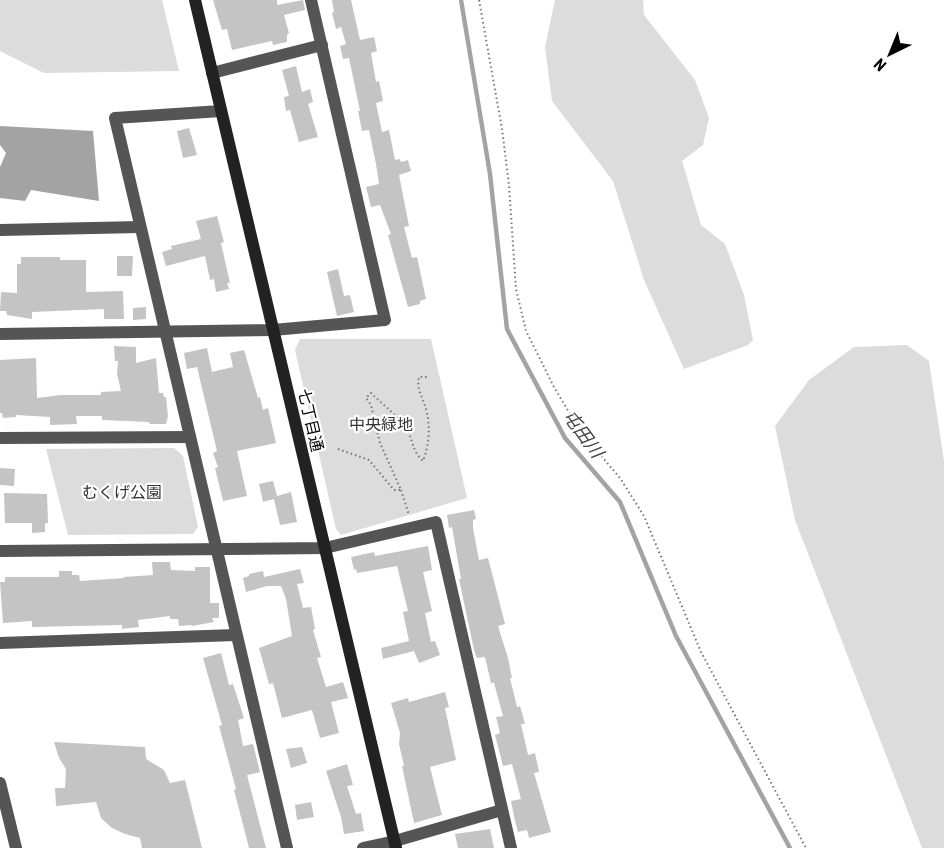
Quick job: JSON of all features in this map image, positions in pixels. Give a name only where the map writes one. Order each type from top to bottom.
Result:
[{"type":"street","name":"七丁目通","points":[[195,0],[396,845]]},
{"type":"street","points":[[0,334],[273,330],[385,320],[311,0]]},
{"type":"street","points":[[212,74],[322,45]]},
{"type":"street","points":[[221,111],[115,118],[287,848]]},
{"type":"street","points":[[0,230],[140,227]]},
{"type":"street","points":[[0,438],[190,437]]},
{"type":"street","points":[[0,551],[325,548],[436,522],[511,848]]},
{"type":"street","points":[[0,643],[237,634]]},
{"type":"street","points":[[0,783],[16,848]]},
{"type":"street","points":[[363,848],[396,845],[502,810]]},
{"type":"path","points":[[479,0],[502,129],[516,289],[526,331],[554,387],[580,431],[620,478],[644,516],[700,652],[806,848]]},
{"type":"path","points":[[410,518],[401,490],[380,443],[371,405],[366,398],[371,393],[399,420],[409,433],[414,453],[423,462],[428,445],[429,428],[427,412],[417,385],[419,377],[427,377]]},
{"type":"path","points":[[338,449],[369,460],[394,490],[401,490]]},
{"type":"green space","points":[[0,0],[162,0],[179,71],[44,73],[0,51]]},
{"type":"green space","points":[[555,0],[643,0],[644,15],[695,80],[709,118],[703,145],[682,161],[701,225],[725,244],[744,295],[753,340],[748,345],[684,369],[644,280],[613,181],[552,101],[545,47]]},
{"type":"green space","name":"中央緑地","points":[[300,339],[431,339],[467,498],[341,535],[336,529],[295,350]]},
{"type":"green space","points":[[907,345],[929,361],[944,461],[944,848],[922,848],[795,520],[775,426],[809,380],[854,347]]},
{"type":"green space","name":"むくげ公園","points":[[174,448],[183,456],[198,527],[193,534],[68,535],[46,449]]},
{"type":"shaded area","points":[[0,126],[93,131],[99,201],[31,190],[25,201],[0,198],[0,167],[6,153],[0,145]]},
{"type":"building","points":[[213,0],[277,0],[277,5],[303,0],[305,10],[284,15],[289,33],[287,42],[273,45],[272,41],[232,50],[227,29],[222,30]]},
{"type":"building","points":[[332,0],[351,0],[360,40],[374,37],[377,51],[371,53],[376,82],[379,81],[383,101],[376,103],[382,132],[389,130],[395,160],[400,159],[401,162],[408,160],[411,171],[399,175],[409,226],[404,227],[412,258],[417,257],[426,299],[420,301],[420,304],[408,307],[388,235],[391,234],[380,205],[371,207],[366,187],[379,184],[376,164],[369,130],[362,131],[349,58],[343,59],[340,46],[346,44],[341,27],[336,29]]},
{"type":"building","points":[[296,66],[302,92],[310,89],[313,102],[308,104],[318,137],[299,142],[290,110],[286,111],[284,97],[289,96],[282,70]]},
{"type":"building","points":[[189,128],[197,155],[183,158],[177,131]]},
{"type":"building","points":[[217,216],[224,242],[221,243],[230,283],[227,283],[229,289],[216,292],[214,279],[210,280],[205,256],[166,266],[162,252],[172,249],[171,246],[201,239],[196,221]]},
{"type":"building","points":[[117,256],[133,256],[132,276],[117,276]]},
{"type":"building","points":[[21,257],[86,260],[86,292],[123,291],[124,319],[104,319],[104,309],[32,312],[32,319],[7,315],[6,311],[0,311],[1,292],[17,293],[17,264],[21,264]]},
{"type":"building","points":[[338,269],[344,296],[350,295],[354,312],[337,316],[327,272]]},
{"type":"building","points":[[146,307],[146,319],[133,320],[133,308]]},
{"type":"building","points":[[114,346],[136,347],[136,363],[156,358],[159,393],[163,393],[166,397],[168,416],[166,424],[102,420],[102,416],[76,416],[77,424],[50,425],[50,417],[16,415],[16,417],[3,418],[0,413],[0,360],[36,358],[37,398],[61,395],[101,395],[101,392],[121,391]]},
{"type":"building","points":[[207,348],[212,372],[233,367],[230,353],[244,350],[258,398],[260,397],[263,410],[268,408],[276,443],[237,451],[247,496],[223,501],[215,468],[218,467],[213,453],[217,451],[197,367],[187,369],[184,353]]},
{"type":"building","points":[[0,468],[15,469],[14,486],[0,485]]},
{"type":"building","points":[[273,481],[277,496],[291,492],[297,522],[280,525],[274,499],[263,502],[259,484]]},
{"type":"building","points":[[4,493],[47,494],[48,523],[45,523],[45,532],[32,533],[32,523],[5,523]]},
{"type":"building","points":[[474,510],[476,519],[473,520],[473,528],[479,560],[488,558],[505,624],[498,626],[508,658],[517,707],[520,706],[525,724],[521,724],[528,755],[535,753],[539,772],[534,773],[551,832],[529,838],[527,830],[518,832],[515,821],[511,801],[521,799],[512,764],[503,766],[495,735],[500,733],[496,717],[503,716],[494,683],[491,683],[485,657],[477,658],[474,650],[459,579],[461,579],[452,527],[449,528],[447,515]]},
{"type":"building","points":[[428,546],[432,570],[423,572],[432,611],[425,613],[431,642],[435,641],[440,655],[419,663],[414,651],[383,659],[381,648],[409,641],[403,612],[408,611],[397,566],[357,573],[351,557],[374,552],[375,556]]},
{"type":"building","points":[[152,562],[170,562],[171,570],[195,571],[195,567],[210,567],[210,603],[219,603],[219,618],[212,618],[214,622],[179,626],[178,619],[170,619],[170,616],[138,620],[139,627],[122,629],[122,625],[32,627],[32,621],[3,623],[0,582],[5,582],[5,577],[59,577],[59,571],[72,571],[72,575],[79,575],[80,581],[124,578],[153,575]]},
{"type":"building","points":[[300,569],[304,583],[297,584],[303,608],[311,607],[315,629],[313,630],[321,657],[317,658],[326,687],[343,682],[348,698],[331,702],[339,733],[320,738],[312,710],[282,718],[273,683],[269,684],[259,648],[292,636],[286,599],[281,586],[267,586],[246,592],[243,578],[263,571],[264,577]]},
{"type":"building","points":[[221,653],[229,685],[233,684],[244,718],[238,720],[243,746],[253,744],[260,772],[247,775],[266,848],[249,848],[219,726],[222,725],[203,658]]},
{"type":"building","points":[[445,692],[449,707],[445,708],[456,760],[430,767],[442,815],[414,823],[402,766],[404,766],[399,744],[400,733],[391,703],[408,698],[409,702]]},
{"type":"building","points":[[54,742],[145,747],[146,759],[164,770],[170,783],[185,780],[202,848],[142,848],[140,838],[112,828],[101,818],[96,802],[56,806],[55,788],[65,788],[66,769],[59,758]]},
{"type":"building","points":[[302,747],[307,763],[291,768],[286,749]]},
{"type":"building","points":[[347,764],[353,785],[347,786],[356,814],[361,813],[364,831],[344,834],[326,771]]},
{"type":"building","points":[[311,802],[314,817],[297,820],[295,805]]},
{"type":"building","points":[[490,829],[494,848],[458,848],[455,834]]},
{"type":"waterway","name":"屯田川","points":[[461,0],[490,174],[507,329],[565,438],[620,502],[676,636],[790,848]]}]
